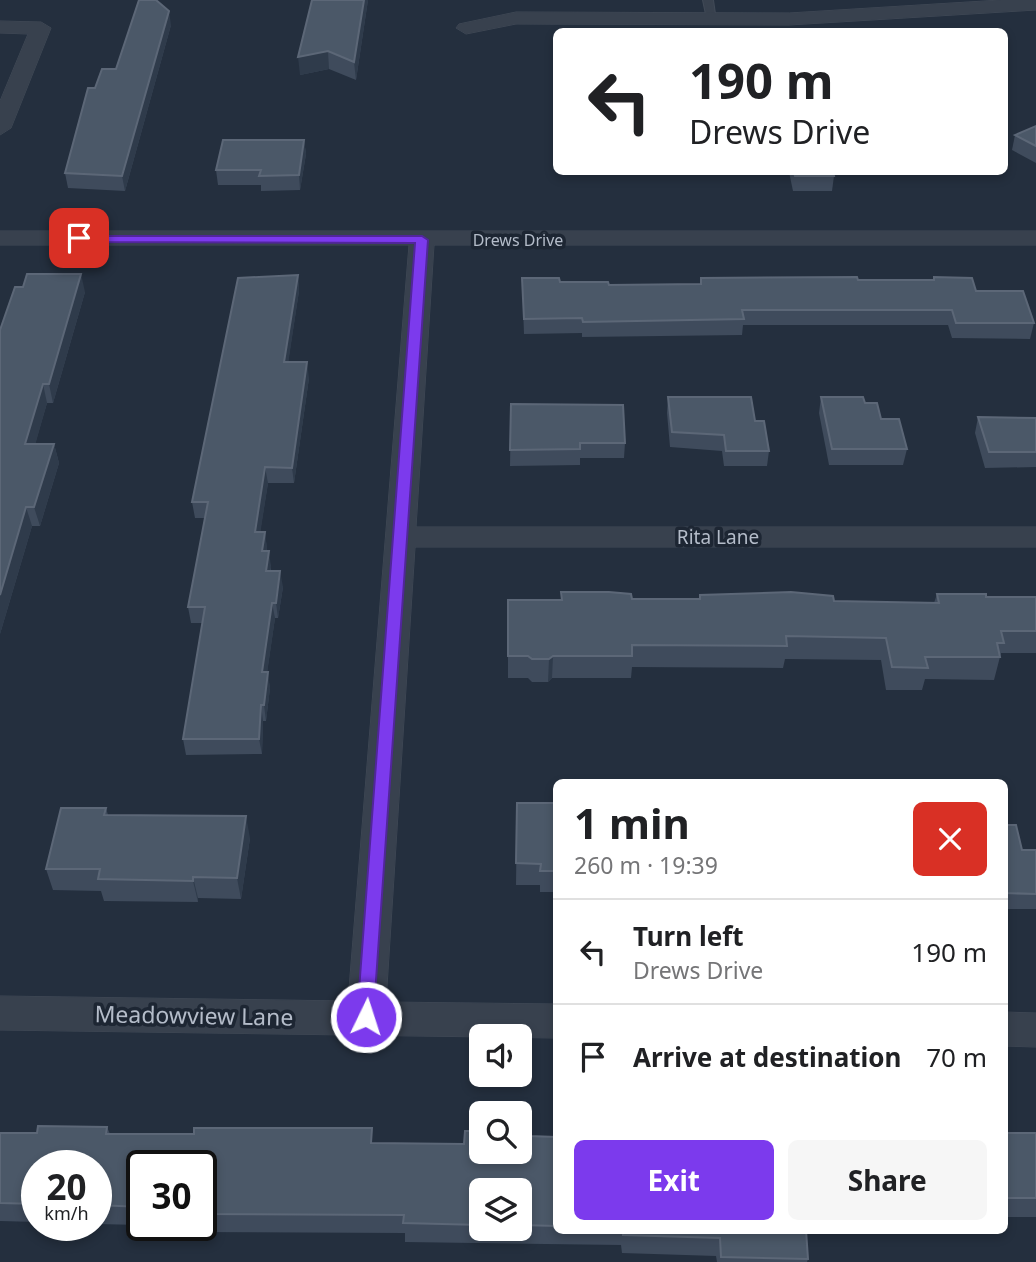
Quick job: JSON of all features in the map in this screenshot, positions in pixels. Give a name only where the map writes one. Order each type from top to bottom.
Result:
[{"type":"street","points":[[466,28],[516,18],[710,9],[842,17],[1031,6]]},
{"type":"street","points":[[0,27],[41,28],[0,128]]},
{"type":"street","name":"Drews Drive","points":[[0,238],[1036,238]]},
{"type":"street","points":[[366,1017],[422,240]]},
{"type":"street","name":"Rita Lane","points":[[401,537],[1036,537]]},
{"type":"street","name":"Meadowview Lane","points":[[0,1013],[553,1021]]},
{"type":"street","points":[[1008,1029],[1036,1030]]},
{"type":"building","points":[[139,0],[156,0],[169,11],[122,176],[65,173],[88,88],[95,88],[102,69],[116,69]]},
{"type":"building","points":[[312,0],[364,0],[354,62],[328,51],[298,57]]},
{"type":"building","points":[[1036,126],[1036,146],[1015,135]]},
{"type":"building","points":[[223,140],[304,140],[299,175],[259,176],[261,170],[216,170]]},
{"type":"building","points":[[795,175],[834,176],[795,176]]},
{"type":"building","points":[[27,274],[81,274],[49,384],[43,384],[25,444],[54,444],[34,507],[26,507],[0,595],[0,330],[15,287],[23,287]]},
{"type":"building","points":[[298,275],[284,362],[307,362],[292,468],[265,467],[255,532],[265,532],[262,551],[269,551],[266,571],[280,571],[276,603],[272,603],[262,672],[268,672],[264,705],[261,705],[259,739],[183,739],[205,607],[188,607],[208,502],[192,502],[238,278]]},
{"type":"building","points":[[857,277],[858,280],[972,278],[976,291],[1023,291],[1034,323],[956,323],[952,310],[742,310],[744,319],[583,322],[582,318],[524,319],[522,278],[559,278],[560,282],[608,282],[609,285],[701,284],[701,278]]},
{"type":"building","points":[[668,397],[751,397],[755,421],[764,421],[769,451],[726,451],[724,435],[672,432]]},
{"type":"building","points":[[821,397],[863,397],[865,403],[877,403],[881,419],[899,419],[907,449],[832,449]]},
{"type":"building","points":[[511,404],[623,405],[625,443],[580,443],[580,449],[510,450]]},
{"type":"building","points":[[978,417],[1036,418],[1036,452],[989,452]]},
{"type":"building","points":[[561,592],[631,594],[632,599],[700,599],[700,595],[791,592],[833,596],[834,601],[939,603],[937,594],[1036,597],[1036,631],[1001,631],[1004,643],[997,643],[1000,657],[925,657],[928,668],[892,667],[886,638],[786,636],[787,646],[632,645],[632,656],[553,656],[549,659],[532,659],[528,656],[508,656],[508,600],[562,600]]},
{"type":"building","points":[[517,803],[553,803],[553,871],[540,871],[541,864],[516,863]]},
{"type":"building","points":[[61,808],[106,808],[104,815],[246,816],[237,878],[193,877],[193,881],[98,879],[100,869],[46,869]]},
{"type":"building","points":[[1008,825],[1016,825],[1022,850],[1036,850],[1036,894],[1008,893]]},
{"type":"building","points":[[38,1126],[107,1127],[106,1134],[194,1134],[194,1128],[372,1128],[371,1143],[464,1144],[465,1131],[469,1131],[469,1164],[532,1164],[532,1136],[553,1137],[553,1226],[532,1225],[532,1178],[469,1178],[469,1225],[403,1223],[404,1215],[217,1214],[217,1150],[126,1150],[126,1206],[112,1206],[112,1150],[21,1150],[21,1204],[0,1203],[0,1133],[37,1133]]},
{"type":"building","points":[[1008,1133],[1036,1133],[1036,1198],[1008,1198]]},
{"type":"building","points":[[806,1234],[808,1259],[721,1257],[720,1238],[623,1235]]},
{"type":"route","points":[[79,238],[422,240],[366,1017]]}]
